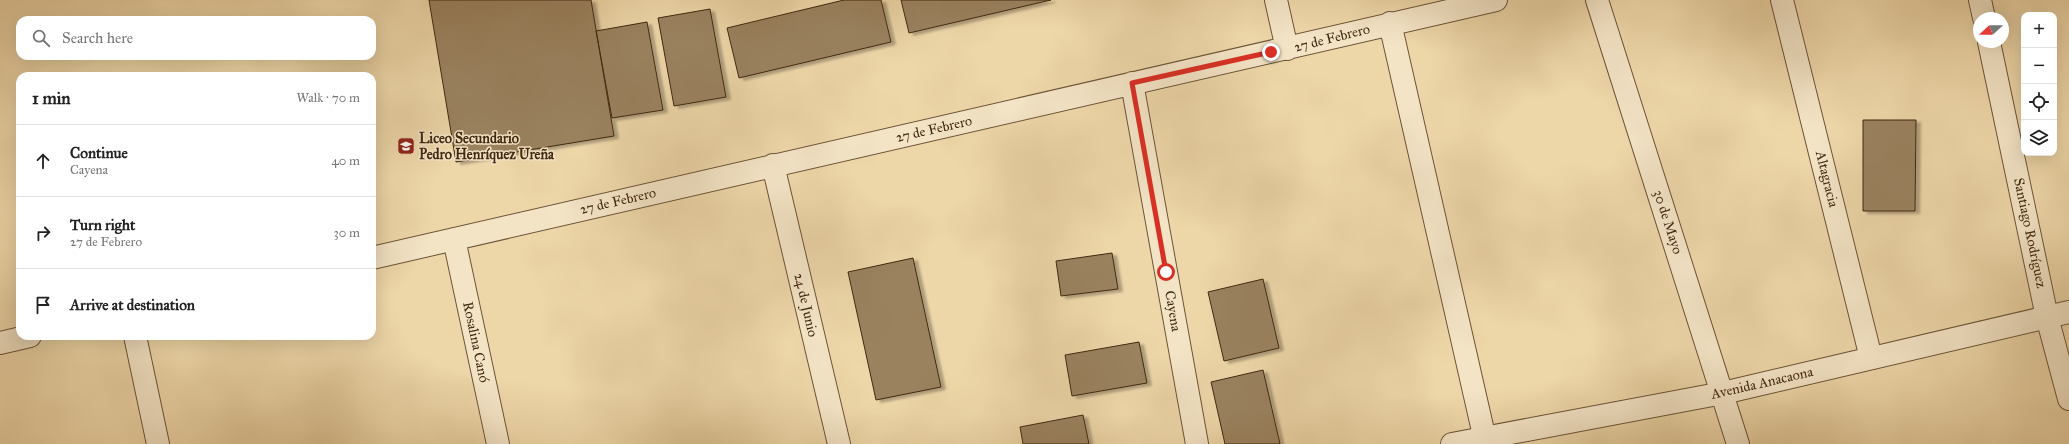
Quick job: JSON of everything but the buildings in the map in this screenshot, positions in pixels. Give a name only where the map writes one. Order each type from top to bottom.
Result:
[{"type":"street","points":[[1276,0],[1287,49]]},
{"type":"street","name":"27 de Febrero","points":[[376,257],[1132,83],[1287,49],[1390,23],[1496,0]]},
{"type":"street","name":"30 de Mayo","points":[[1597,0],[1738,444]]},
{"type":"street","name":"Altagracia","points":[[1782,0],[1871,358]]},
{"type":"street","points":[[1980,0],[1983,12]]},
{"type":"street","points":[[1390,23],[1485,441]]},
{"type":"street","name":"Santiago Rodríguez","points":[[1990,48],[2047,317],[2069,399]]},
{"type":"street","name":"Cayena","points":[[1132,83],[1197,444]]},
{"type":"street","name":"24 de Junio","points":[[773,165],[839,444]]},
{"type":"street","name":"Rosalina Canó","points":[[454,239],[498,444]]},
{"type":"street","name":"Avenida Anacaona","points":[[1452,444],[1485,441],[1723,393],[2069,312]]},
{"type":"street","points":[[0,343],[16,339]]},
{"type":"street","points":[[136,340],[158,444]]},
{"type":"place","name":"Liceo Secundario Pedro Henríquez Ureña","points":[[406,146]]},
{"type":"route","points":[[1166,272],[1132,83],[1271,52]]}]
